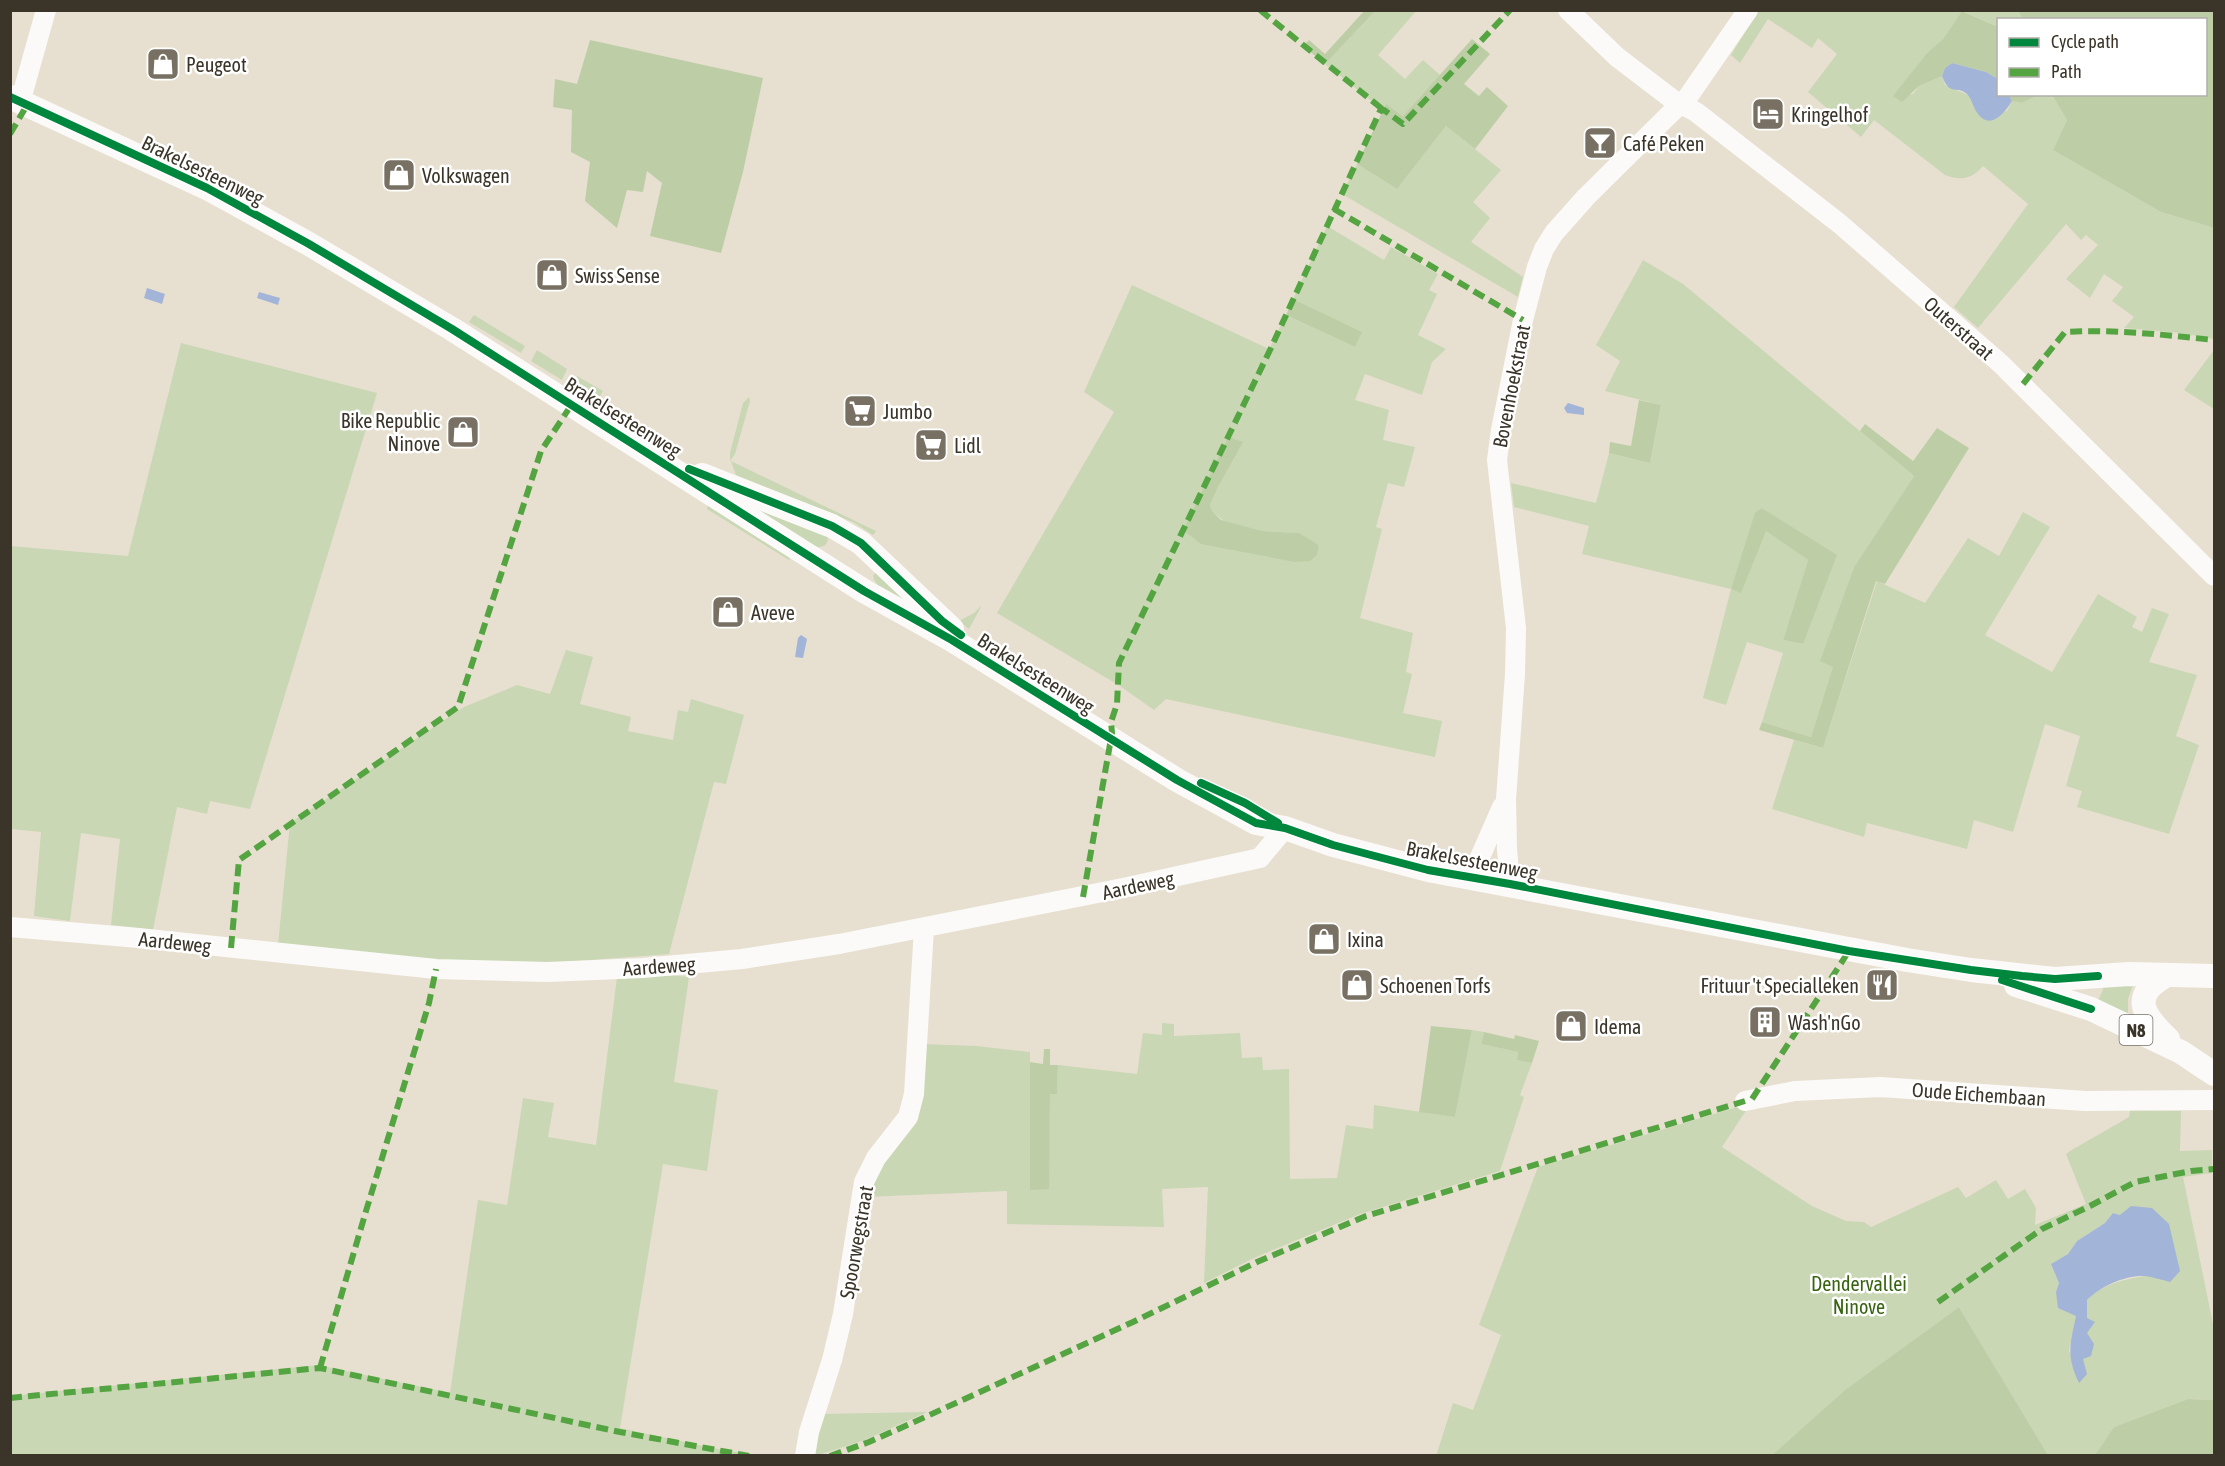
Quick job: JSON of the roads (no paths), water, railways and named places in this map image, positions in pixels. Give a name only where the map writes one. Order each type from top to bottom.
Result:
[{"type":"main road","name":"Brakelsesteenweg","points":[[15,92],[170,159],[302,230],[678,464],[840,531],[861,543],[942,621],[987,655],[1135,747],[1191,778],[1245,803],[1285,828]]},
{"type":"main road","name":"Brakelsesteenweg","points":[[15,92],[207,188],[309,244],[452,329],[864,591],[952,640],[1177,780],[1256,823],[1285,828],[1333,845],[1428,870],[1849,951],[1971,970],[2055,979],[2129,974],[2214,976]]},
{"type":"main road","points":[[817,560],[832,558],[840,552],[843,539],[840,531]]},
{"type":"main road","points":[[864,591],[858,580],[861,568],[868,562],[883,562]]},
{"type":"main road","name":"Brakelsesteenweg","points":[[1971,970],[2091,1008],[2181,1052]]},
{"type":"main road","points":[[2167,975],[2154,982],[2147,990],[2144,997],[2144,1008],[2147,1018],[2181,1052]]},
{"type":"main road","name":"N8","points":[[2181,1052],[2214,1074]]},
{"type":"street","points":[[15,92],[46,10]]},
{"type":"street","name":"Outerstraat","points":[[1568,10],[1617,57],[1672,99],[1683,104],[1840,224],[2008,370],[2214,576]]},
{"type":"street","name":"Bovenhoekstraat","points":[[1510,884],[1506,849],[1506,799],[1516,628],[1497,460],[1526,309],[1537,267],[1554,233],[1586,197],[1675,109],[1683,104],[1748,10]]},
{"type":"street","name":"Bovenhoekstraat","points":[[1470,877],[1506,799]]},
{"type":"street","name":"Aardeweg","points":[[10,927],[436,969],[547,972],[652,967],[731,960],[924,928],[1260,858],[1285,828]]},
{"type":"street","name":"Spoorwegstraat","points":[[805,1455],[809,1432],[832,1360],[843,1314],[864,1182],[876,1158],[908,1117],[914,1094],[924,928]]},
{"type":"street","name":"Oude Eichembaan","points":[[1745,1101],[1795,1091],[1880,1088],[2085,1101],[2214,1100]]},
{"type":"water","points":[[1952,63],[1986,72],[1997,78],[1997,96],[2010,96],[2012,101],[1996,119],[1986,120],[1976,111],[1967,94],[1948,86],[1942,76],[1945,68]]},
{"type":"water","points":[[147,288],[165,294],[162,304],[144,298]]},
{"type":"water","points":[[259,292],[280,298],[278,305],[257,298]]},
{"type":"water","points":[[1568,403],[1584,408],[1584,415],[1567,413],[1564,408]]},
{"type":"water","points":[[801,635],[807,639],[803,658],[795,657],[798,638]]},
{"type":"water","points":[[2131,1206],[2152,1208],[2169,1224],[2180,1271],[2170,1282],[2145,1276],[2122,1279],[2106,1286],[2087,1300],[2087,1318],[2095,1322],[2087,1333],[2094,1344],[2091,1356],[2083,1359],[2087,1374],[2079,1383],[2072,1365],[2070,1350],[2076,1316],[2058,1308],[2056,1292],[2059,1283],[2051,1264],[2068,1254],[2077,1241],[2105,1223],[2113,1213],[2120,1215]]},
{"type":"place","name":"Peugeot","points":[[163,64]]},
{"type":"place","name":"Kringelhof","points":[[1768,114]]},
{"type":"place","name":"Café Peken","points":[[1600,143]]},
{"type":"place","name":"Volkswagen","points":[[399,175]]},
{"type":"place","name":"Swiss Sense","points":[[552,275]]},
{"type":"place","name":"Jumbo","points":[[860,411]]},
{"type":"place","name":"Bike Republic Ninove","points":[[463,432]]},
{"type":"place","name":"Lidl","points":[[931,445]]},
{"type":"place","name":"Aveve","points":[[728,612]]},
{"type":"place","name":"Ixina","points":[[1324,939]]},
{"type":"place","name":"Schoenen Torfs","points":[[1357,985]]},
{"type":"place","name":"Frituur 't Specialleken","points":[[1882,985]]},
{"type":"place","name":"Wash'nGo","points":[[1765,1022]]},
{"type":"place","name":"Idema","points":[[1571,1026]]},
{"type":"park label","name":"Dendervallei Ninove","points":[[1859,1294]]}]
